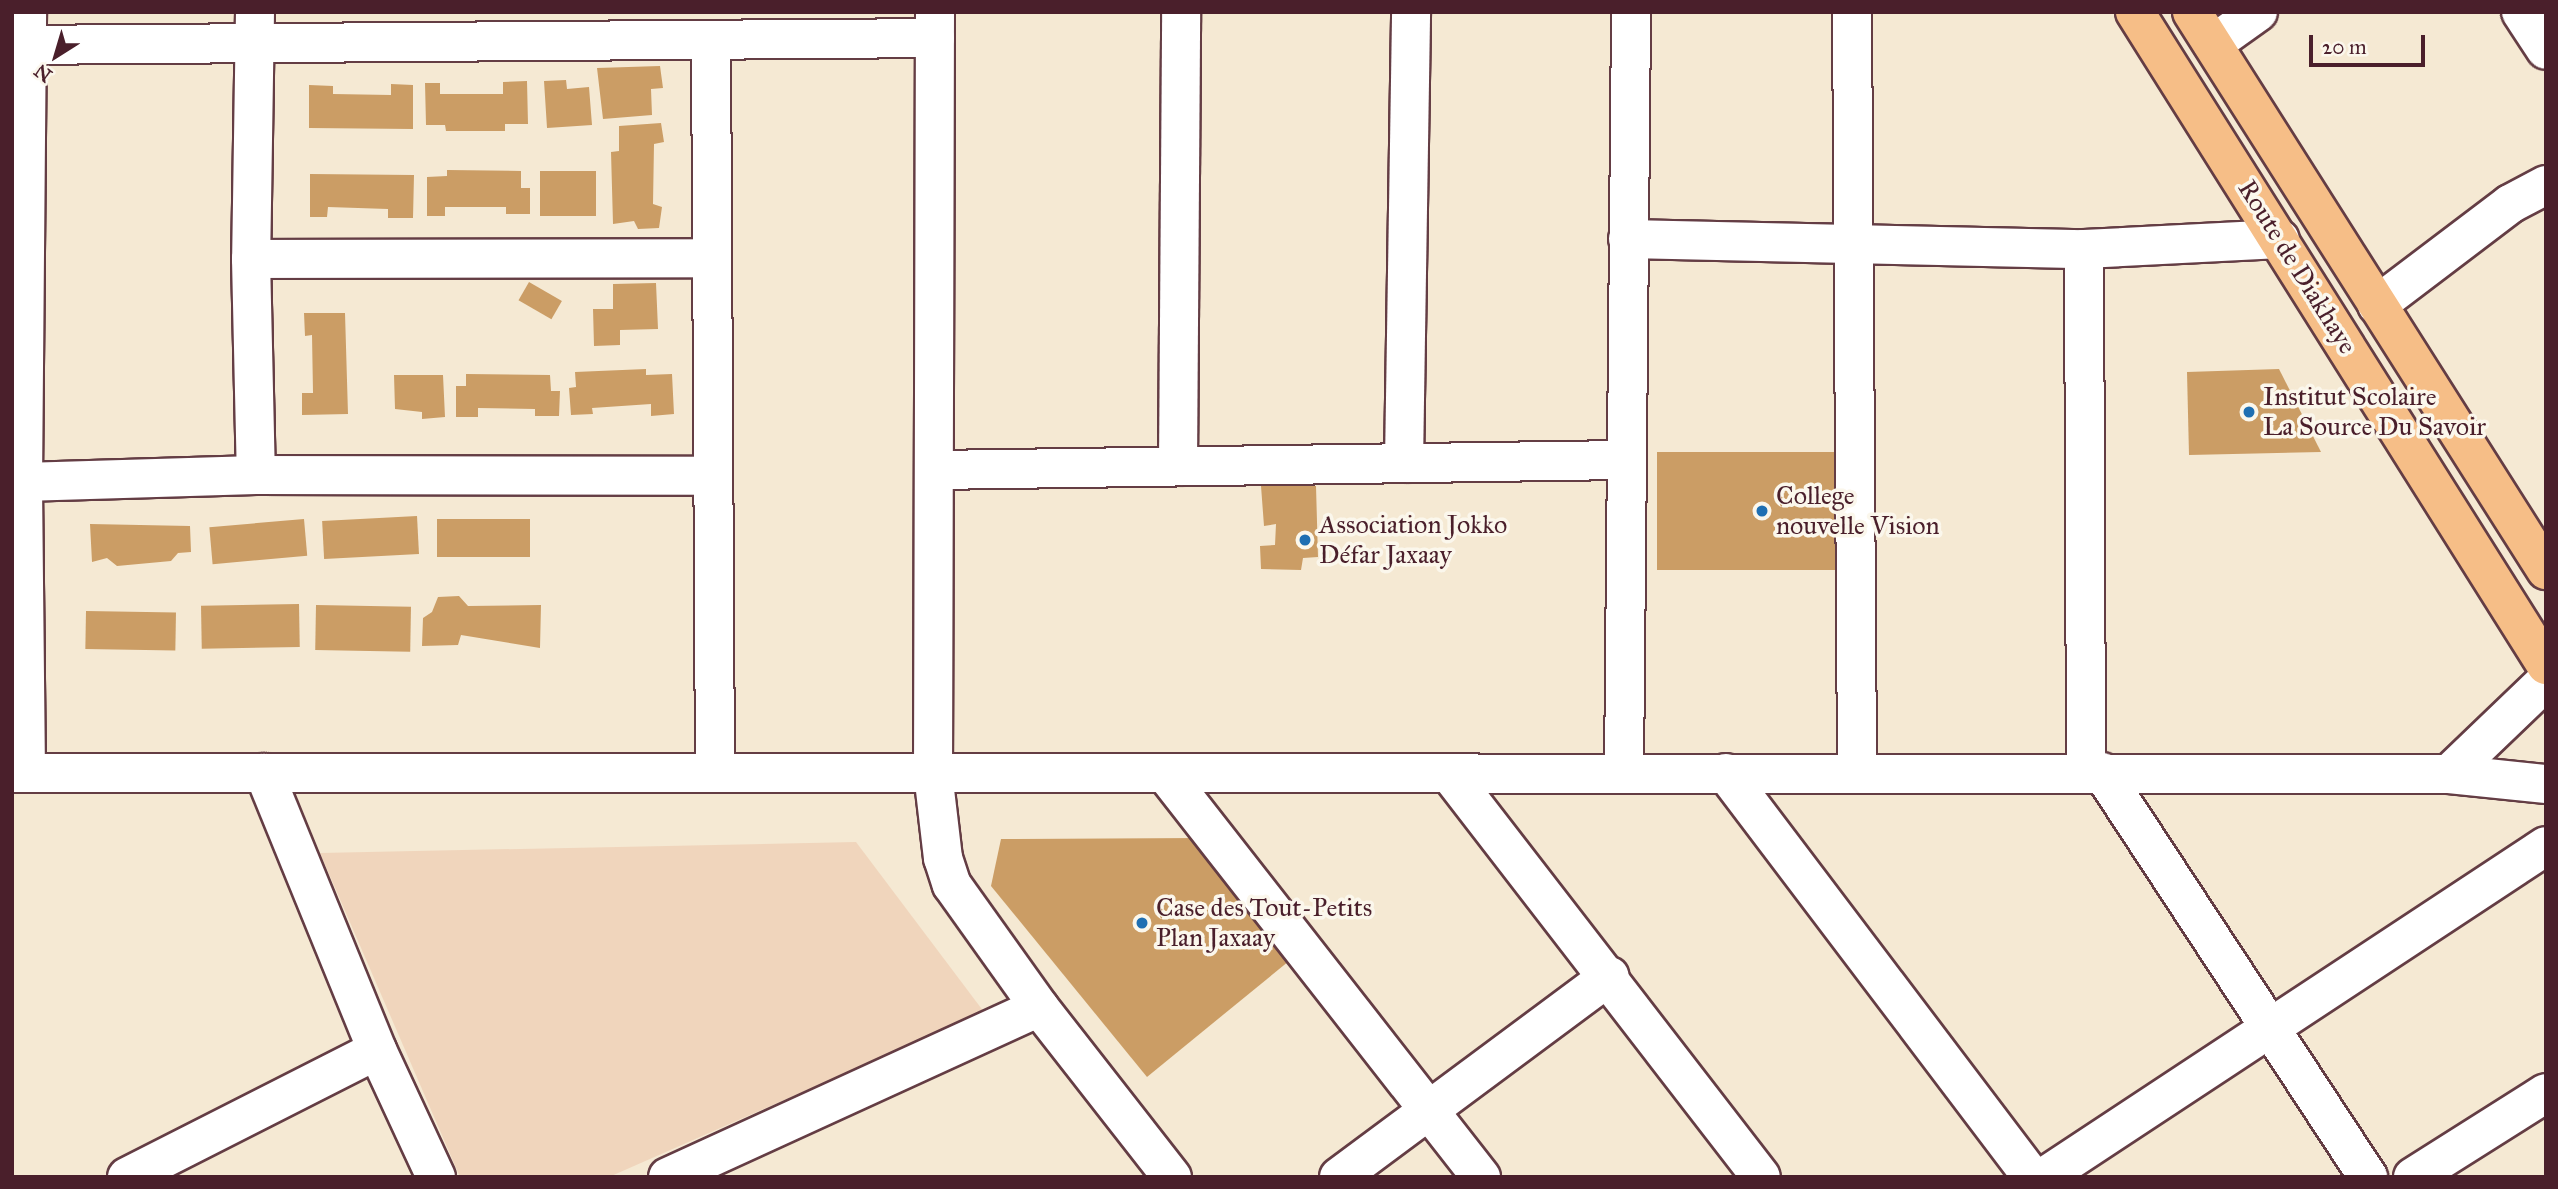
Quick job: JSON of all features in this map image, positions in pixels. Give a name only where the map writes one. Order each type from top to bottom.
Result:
[{"type":"main road","name":"Route de Diakhaye","points":[[2135,12],[2546,665]]},
{"type":"main road","name":"Route de Diakhaye","points":[[2192,12],[2546,570]]},
{"type":"street","points":[[1178,466],[1181,12]]},
{"type":"street","points":[[1404,463],[1411,12]]},
{"type":"street","points":[[1624,773],[1630,12]]},
{"type":"street","points":[[1852,12],[1857,773]]},
{"type":"street","points":[[2213,44],[2258,12]]},
{"type":"street","points":[[2521,12],[2546,50]]},
{"type":"street","points":[[1172,1177],[1039,1007],[952,885],[938,833],[933,773],[935,25],[711,40],[255,28],[22,34],[23,482],[19,773],[933,773],[1166,773],[1448,773],[1624,773],[1726,773],[1857,773],[2094,772],[2449,774],[2546,784]]},
{"type":"street","points":[[255,28],[251,259],[256,475]]},
{"type":"street","points":[[711,40],[715,773]]},
{"type":"street","points":[[2377,305],[2510,204],[2546,185]]},
{"type":"street","points":[[1628,239],[2084,249],[2280,239]]},
{"type":"street","points":[[2084,249],[2094,772],[2272,1030],[2368,1177]]},
{"type":"street","points":[[251,259],[712,258]]},
{"type":"street","points":[[934,470],[1626,460]]},
{"type":"street","points":[[23,482],[256,475],[713,476]]},
{"type":"street","points":[[2449,774],[2546,681]]},
{"type":"street","points":[[264,773],[377,1051],[436,1177]]},
{"type":"street","points":[[1166,773],[1481,1177]]},
{"type":"street","points":[[1448,773],[1610,976],[1760,1177]]},
{"type":"street","points":[[1726,773],[2032,1177]]},
{"type":"street","points":[[2044,1177],[2272,1030],[2546,846]]},
{"type":"street","points":[[1339,1177],[1610,976]]},
{"type":"street","points":[[668,1177],[1039,1007]]},
{"type":"street","points":[[127,1177],[377,1051]]},
{"type":"street","points":[[2413,1177],[2546,1093]]},
{"type":"shaded area","points":[[856,842],[984,1012],[609,1177],[460,1177],[320,853]]},
{"type":"building","points":[[660,66],[663,88],[651,89],[652,115],[603,119],[597,68]]},
{"type":"building","points":[[566,80],[567,89],[589,87],[592,125],[547,128],[544,81]]},
{"type":"building","points":[[527,81],[528,124],[505,124],[505,131],[446,131],[445,125],[426,125],[425,83],[440,83],[440,94],[503,94],[503,82]]},
{"type":"building","points":[[391,84],[413,85],[413,129],[309,128],[309,85],[333,86],[333,94],[391,95]]},
{"type":"building","points":[[661,123],[664,142],[654,144],[653,204],[662,207],[659,228],[638,229],[634,221],[613,224],[611,152],[619,151],[619,126]]},
{"type":"building","points":[[447,170],[521,171],[521,188],[530,188],[530,214],[506,214],[506,207],[445,207],[445,216],[427,216],[427,177],[447,176]]},
{"type":"building","points":[[540,171],[596,171],[596,216],[540,216]]},
{"type":"building","points":[[310,174],[414,175],[413,218],[388,218],[388,209],[328,207],[327,217],[310,217]]},
{"type":"building","points":[[529,282],[562,301],[551,319],[518,300]]},
{"type":"building","points":[[656,283],[658,329],[620,330],[620,345],[594,346],[593,309],[613,309],[613,284]]},
{"type":"building","points":[[304,313],[345,313],[348,414],[302,415],[302,393],[313,393],[312,335],[305,336]]},
{"type":"building","points":[[646,369],[646,375],[672,374],[674,414],[651,416],[651,404],[592,408],[593,414],[571,415],[569,388],[576,387],[575,372]]},
{"type":"building","points":[[2279,369],[2321,452],[2189,455],[2187,372]]},
{"type":"building","points":[[466,374],[550,375],[551,391],[560,391],[559,416],[535,416],[535,409],[478,408],[478,417],[456,417],[456,386],[466,386]]},
{"type":"building","points":[[394,375],[443,375],[445,417],[422,419],[422,412],[395,409]]},
{"type":"building","points":[[1657,452],[1839,452],[1839,570],[1657,570]]},
{"type":"building","points":[[1261,486],[1316,486],[1318,557],[1303,558],[1301,570],[1261,569],[1260,546],[1275,545],[1276,524],[1264,526]]},
{"type":"building","points":[[417,516],[419,554],[324,559],[322,521]]},
{"type":"building","points":[[304,519],[307,556],[213,564],[209,527]]},
{"type":"building","points":[[437,519],[530,519],[530,557],[437,557]]},
{"type":"building","points":[[90,524],[190,526],[191,552],[178,553],[171,561],[117,566],[107,558],[92,562]]},
{"type":"building","points":[[459,596],[468,606],[541,605],[540,648],[461,635],[458,645],[422,646],[423,618],[432,612],[438,597]]},
{"type":"building","points":[[299,604],[300,647],[202,649],[201,606]]},
{"type":"building","points":[[316,605],[411,607],[410,652],[315,650]]},
{"type":"building","points":[[86,611],[176,613],[175,651],[85,649]]},
{"type":"building","name":"Case des Tout-Petits Plan Jaxaay","points":[[1200,838],[1289,961],[1147,1077],[991,886],[1001,839]]},
{"type":"place","name":"Institut Scolaire La Source Du Savoir","points":[[2249,412]]},
{"type":"place","name":"College nouvelle Vision","points":[[1762,511]]},
{"type":"place","name":"Association Jokko Défar Jaxaay","points":[[1305,540]]},
{"type":"place","name":"Case des Tout-Petits Plan Jaxaay","points":[[1142,923]]}]
